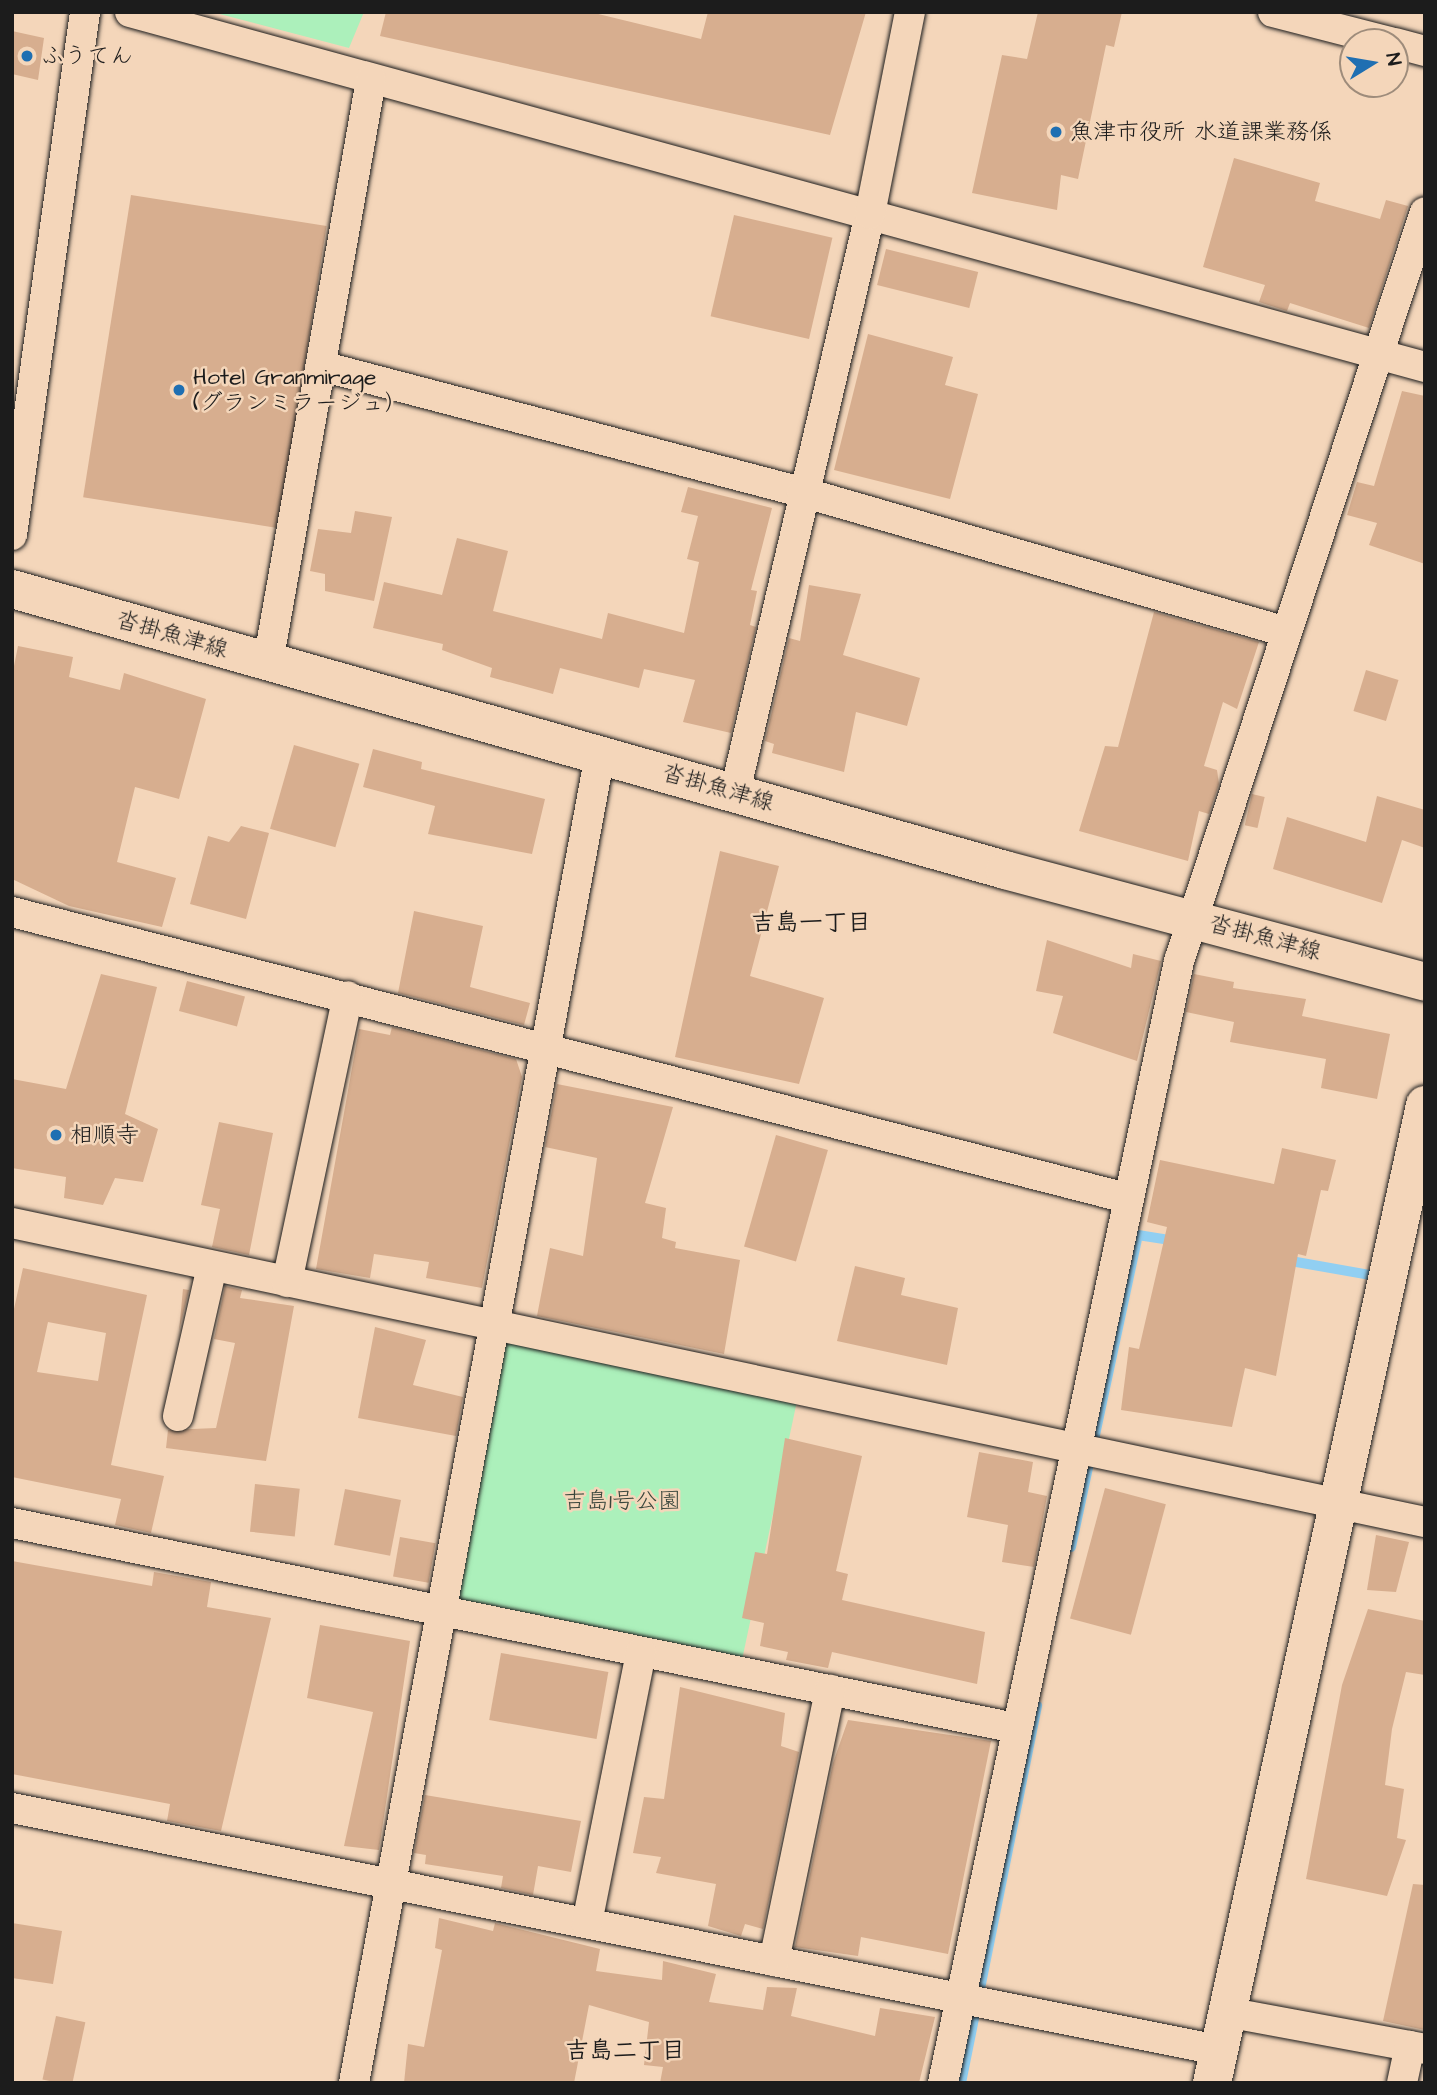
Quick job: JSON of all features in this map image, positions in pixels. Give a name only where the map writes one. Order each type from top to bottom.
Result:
[{"type":"main road","name":"沓掛魚津線","points":[[12,589],[268,663],[1425,982]]},
{"type":"main road","points":[[1215,2066],[1336,1502],[1425,1105]]},
{"type":"street","points":[[12,535],[85,12]]},
{"type":"street","points":[[130,12],[1425,367]]},
{"type":"street","points":[[735,792],[802,492],[870,214],[910,12]]},
{"type":"street","points":[[1273,12],[1339,29]]},
{"type":"street","points":[[268,663],[371,80]]},
{"type":"street","points":[[943,2083],[1127,1198],[1191,918],[1374,353],[1425,212]]},
{"type":"street","points":[[321,366],[802,492],[1283,631]]},
{"type":"street","points":[[354,2083],[600,755]]},
{"type":"street","points":[[12,912],[546,1046],[1127,1198]]},
{"type":"street","points":[[287,1282],[348,996]]},
{"type":"street","points":[[12,1223],[1425,1522]]},
{"type":"street","points":[[178,1416],[212,1266]]},
{"type":"street","points":[[12,1523],[1015,1728]]},
{"type":"street","points":[[587,1923],[641,1653]]},
{"type":"street","points":[[774,1961],[830,1690]]},
{"type":"street","points":[[12,1808],[961,1999],[1215,2066]]},
{"type":"street","points":[[1226,2012],[1417,2048],[1402,2083]]},
{"type":"green space","points":[[212,12],[364,12],[349,48]]},
{"type":"green space","name":"吉島1号公園","points":[[494,1326],[799,1391],[739,1676],[433,1611]]},
{"type":"building","points":[[386,12],[590,12],[701,39],[708,12],[866,12],[830,135],[380,36]]},
{"type":"building","points":[[1038,12],[1122,12],[1114,47],[1106,45],[1078,179],[1061,175],[1057,210],[972,193],[1002,55],[1027,59]]},
{"type":"building","name":"ふうてん","points":[[12,31],[44,38],[38,80],[12,74]]},
{"type":"building","points":[[1234,158],[1320,183],[1315,201],[1380,219],[1386,200],[1408,206],[1369,328],[1290,303],[1287,311],[1259,302],[1265,285],[1203,267]]},
{"type":"building","points":[[131,195],[327,226],[279,528],[83,497]]},
{"type":"building","points":[[734,215],[832,238],[809,339],[711,316]]},
{"type":"building","points":[[886,249],[978,272],[969,308],[877,285]]},
{"type":"building","points":[[868,334],[953,357],[945,385],[978,394],[950,499],[834,470]]},
{"type":"building","points":[[1402,391],[1425,396],[1425,564],[1369,545],[1377,523],[1347,515],[1357,482],[1374,486]]},
{"type":"building","points":[[688,487],[772,508],[751,590],[757,591],[750,625],[756,627],[731,733],[683,722],[695,680],[644,669],[639,688],[560,668],[553,694],[490,677],[492,668],[442,650],[443,644],[373,628],[384,582],[442,595],[457,538],[508,551],[493,611],[602,639],[608,613],[684,633],[699,562],[687,559],[698,516],[681,512]]},
{"type":"building","points":[[355,511],[392,517],[374,601],[325,591],[325,574],[310,571],[318,529],[351,533]]},
{"type":"building","points":[[809,585],[861,594],[843,655],[920,678],[907,726],[856,712],[844,772],[772,753],[774,744],[765,741],[789,638],[800,641]]},
{"type":"building","points":[[1154,612],[1259,642],[1237,709],[1223,702],[1204,766],[1217,770],[1219,784],[1209,814],[1199,811],[1188,861],[1079,831],[1105,746],[1118,747]]},
{"type":"building","points":[[18,646],[73,657],[69,677],[120,690],[124,673],[206,699],[179,799],[135,787],[117,862],[176,878],[162,927],[69,906],[12,879],[12,676]]},
{"type":"building","points":[[1366,670],[1399,680],[1386,721],[1353,711]]},
{"type":"building","points":[[294,745],[359,764],[335,847],[270,829]]},
{"type":"building","points":[[373,749],[422,762],[421,769],[545,799],[532,854],[428,834],[435,806],[363,787]]},
{"type":"building","points":[[1252,794],[1265,797],[1257,828],[1245,825]]},
{"type":"building","points":[[1377,796],[1425,810],[1425,848],[1402,840],[1382,903],[1273,869],[1287,817],[1366,842]]},
{"type":"building","points":[[241,826],[269,833],[246,919],[190,904],[208,836],[229,842]]},
{"type":"building","points":[[720,851],[779,866],[750,976],[824,998],[799,1084],[675,1057]]},
{"type":"building","points":[[414,911],[483,926],[470,987],[530,1003],[524,1025],[398,993]]},
{"type":"building","points":[[1047,940],[1131,968],[1133,954],[1161,961],[1137,1061],[1053,1033],[1063,996],[1036,991]]},
{"type":"building","points":[[101,974],[157,987],[125,1114],[158,1129],[143,1182],[115,1178],[103,1205],[64,1198],[66,1177],[12,1168],[12,1079],[66,1089]]},
{"type":"building","points":[[1194,974],[1234,982],[1233,988],[1306,999],[1302,1016],[1390,1034],[1377,1099],[1321,1088],[1326,1059],[1230,1042],[1234,1022],[1186,1012]]},
{"type":"building","points":[[187,981],[245,997],[237,1026],[179,1011]]},
{"type":"building","points":[[392,1027],[516,1059],[522,1077],[482,1288],[426,1278],[429,1262],[374,1254],[370,1278],[316,1269],[359,1029],[390,1035]]},
{"type":"building","points":[[557,1084],[673,1107],[645,1203],[666,1208],[662,1238],[676,1242],[675,1248],[740,1260],[724,1354],[537,1316],[550,1248],[583,1256],[597,1158],[545,1147]]},
{"type":"building","points":[[219,1122],[273,1133],[249,1255],[212,1247],[220,1209],[201,1205]]},
{"type":"building","points":[[776,1135],[828,1150],[796,1261],[744,1247]]},
{"type":"building","points":[[1282,1148],[1336,1160],[1328,1191],[1321,1190],[1306,1256],[1298,1254],[1276,1376],[1245,1368],[1232,1427],[1121,1410],[1129,1347],[1139,1349],[1167,1227],[1147,1222],[1160,1160],[1274,1184]]},
{"type":"building","points":[[855,1266],[905,1278],[901,1295],[958,1308],[947,1365],[837,1341]]},
{"type":"building","points":[[23,1268],[147,1295],[111,1465],[164,1476],[151,1533],[115,1525],[121,1499],[12,1477],[12,1318]],"holes":[[[48,1322],[106,1333],[98,1381],[37,1372]]]},
{"type":"building","points":[[225,1286],[242,1290],[240,1298],[294,1306],[266,1461],[166,1448],[168,1430],[216,1428],[235,1343],[214,1339]]},
{"type":"building","points":[[183,1289],[189,1290],[179,1331]]},
{"type":"building","points":[[375,1327],[426,1340],[413,1385],[463,1397],[456,1436],[358,1418]]},
{"type":"building","points":[[785,1438],[862,1456],[836,1571],[848,1574],[842,1600],[985,1632],[977,1684],[832,1652],[828,1668],[786,1660],[788,1652],[760,1646],[764,1623],[742,1618],[755,1552],[767,1554]]},
{"type":"building","points":[[979,1452],[1033,1462],[1028,1492],[1047,1496],[1034,1567],[1002,1562],[1008,1525],[967,1517]]},
{"type":"building","points":[[255,1484],[300,1489],[295,1536],[250,1532]]},
{"type":"building","points":[[1105,1488],[1166,1504],[1131,1635],[1070,1618]]},
{"type":"building","points":[[345,1489],[401,1500],[390,1556],[334,1545]]},
{"type":"building","points":[[1376,1535],[1409,1542],[1396,1592],[1367,1590]]},
{"type":"building","points":[[400,1537],[435,1543],[429,1583],[393,1576]]},
{"type":"building","points":[[12,1561],[152,1586],[154,1572],[211,1582],[207,1607],[271,1618],[221,1831],[167,1821],[170,1804],[12,1774]]},
{"type":"building","points":[[1368,1609],[1425,1621],[1425,1675],[1406,1672],[1392,1729],[1385,1785],[1404,1789],[1397,1838],[1406,1840],[1387,1896],[1306,1879],[1342,1685]]},
{"type":"building","points":[[320,1625],[410,1641],[379,1850],[344,1846],[373,1712],[307,1698]]},
{"type":"building","points":[[501,1653],[608,1672],[597,1739],[489,1720]]},
{"type":"building","points":[[680,1687],[785,1713],[781,1746],[799,1752],[763,1929],[745,1924],[741,1936],[708,1926],[716,1884],[656,1873],[661,1857],[633,1853],[644,1797],[664,1799]]},
{"type":"building","points":[[848,1720],[991,1741],[948,1954],[861,1937],[858,1956],[795,1947],[833,1763]]},
{"type":"building","points":[[425,1795],[581,1821],[571,1872],[538,1866],[533,1895],[501,1888],[503,1876],[425,1864],[426,1855],[414,1853]]},
{"type":"building","points":[[1413,1884],[1425,1885],[1425,2030],[1383,2021]]},
{"type":"building","points":[[439,1918],[493,1931],[495,1923],[600,1949],[596,1971],[662,1980],[663,1961],[716,1974],[709,2002],[763,2010],[767,1987],[797,1988],[791,2016],[875,2036],[880,2008],[935,2017],[919,2083],[660,2083],[663,2067],[644,2065],[649,2022],[589,2005],[574,2083],[404,2083],[408,2044],[424,2047],[442,1950],[435,1948]]},
{"type":"building","points":[[12,1923],[62,1931],[53,1984],[12,1978]]},
{"type":"building","points":[[56,2016],[85,2022],[72,2083],[42,2080]]},
{"type":"waterway","points":[[1071,1547],[1138,1235],[1174,1241]]},
{"type":"waterway","points":[[1285,1260],[1381,1277]]},
{"type":"waterway","points":[[961,2083],[1037,1706]]},
{"type":"place","name":"ふうてん","points":[[27,56]]},
{"type":"place","name":"魚津市役所 水道課業務係","points":[[1056,132]]},
{"type":"place","name":"Hotel Granmirage (グランミラージュ）","points":[[179,390]]},
{"type":"place","name":"相順寺","points":[[56,1135]]},
{"type":"district","name":"吉島一丁目","points":[[811,924]]},
{"type":"district","name":"吉島二丁目","points":[[625,2052]]}]
